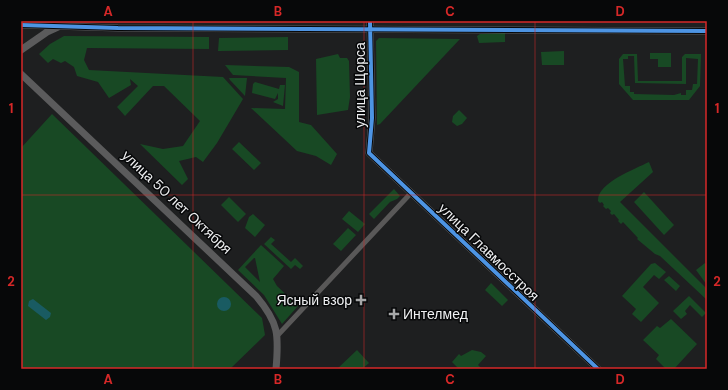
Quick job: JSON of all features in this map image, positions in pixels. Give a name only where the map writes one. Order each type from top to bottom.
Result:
[{"type":"street","name":"улица Щорса","points":[[368,149],[372,118],[370,21]]},
{"type":"street","points":[[21,25],[64,27],[707,30]]},
{"type":"street","points":[[22,50],[46,32],[64,27]]},
{"type":"street","name":"улица 50 лет Октября","points":[[21,74],[246,286],[268,310],[278,336],[276,369]]},
{"type":"street","name":"улица Главмосстроя","points":[[368,149],[371,156],[598,369]]},
{"type":"street","points":[[278,336],[411,194]]},
{"type":"green space","points":[[532,21],[616,21],[616,22]]},
{"type":"green space","points":[[505,33],[505,42],[479,43],[477,36],[480,34]]},
{"type":"green space","points":[[64,36],[209,37],[209,49],[87,48],[84,60],[89,70],[223,77],[243,99],[217,143],[203,162],[196,157],[179,161],[188,179],[182,185],[140,144],[163,149],[183,146],[200,121],[164,86],[153,86],[125,116],[117,107],[138,86],[130,79],[131,85],[109,98],[98,82],[77,76],[74,67],[65,61],[61,63],[53,59],[48,63],[39,54],[50,44]]},
{"type":"green space","points":[[288,37],[288,50],[218,51],[219,38]]},
{"type":"green space","points":[[379,38],[460,39],[380,124],[377,125],[376,41]]},
{"type":"green space","points":[[564,51],[564,65],[542,65],[541,52]]},
{"type":"green space","points":[[650,53],[671,53],[671,67],[658,67],[658,59],[650,59]]},
{"type":"green space","points":[[338,54],[340,58],[347,58],[349,61],[350,97],[348,110],[317,115],[316,59]]},
{"type":"green space","points":[[623,54],[637,54],[638,81],[682,81],[682,57],[685,54],[701,54],[700,86],[689,100],[633,100],[619,84],[619,59]],"holes":[[[628,56],[634,56],[635,83],[686,84],[686,58],[698,59],[697,84],[693,84],[692,90],[686,90],[686,95],[681,95],[681,93],[674,95],[634,94],[634,92],[630,92],[630,86],[625,86],[623,59],[628,59]]]},
{"type":"green space","points":[[225,65],[289,67],[299,72],[299,122],[311,125],[337,154],[331,165],[316,156],[297,151],[251,108],[285,109],[286,78],[233,75]]},
{"type":"green space","points":[[229,78],[247,78],[245,96],[230,80]]},
{"type":"green space","points":[[255,82],[279,89],[280,85],[285,85],[283,106],[273,102],[278,99],[278,93],[275,99],[252,93],[253,84]]},
{"type":"green space","points":[[459,110],[467,118],[462,124],[457,126],[452,122],[453,116]]},
{"type":"green space","points":[[52,114],[262,318],[265,335],[230,369],[21,369],[21,148]]},
{"type":"green space","points":[[239,142],[261,163],[254,170],[232,149]]},
{"type":"green space","points":[[649,162],[653,172],[620,202],[707,289],[707,300],[660,256],[655,254],[637,239],[638,238],[623,222],[621,224],[614,214],[612,215],[610,213],[611,211],[608,208],[606,209],[603,206],[604,205],[602,202],[600,203],[598,201],[599,194],[610,183],[618,177]]},
{"type":"green space","points":[[394,189],[400,196],[390,202],[374,219],[369,214]]},
{"type":"green space","points":[[644,192],[674,225],[664,235],[634,202]]},
{"type":"green space","points":[[229,197],[246,214],[238,222],[221,205]]},
{"type":"green space","points":[[349,211],[365,224],[358,232],[342,219]]},
{"type":"green space","points":[[253,214],[265,225],[255,237],[245,228],[249,217]]},
{"type":"green space","points":[[348,228],[356,235],[341,251],[333,244]]},
{"type":"green space","points":[[271,237],[275,240],[271,244],[291,262],[295,258],[303,266],[300,269],[295,265],[291,269],[264,244]]},
{"type":"green space","points":[[261,245],[284,266],[273,279],[277,286],[298,306],[282,324],[264,295],[238,270]],"holes":[[[255,258],[260,282],[245,267]]]},
{"type":"green space","points":[[655,263],[666,272],[659,279],[654,275],[643,287],[659,303],[641,322],[632,314],[636,309],[622,296],[651,264]]},
{"type":"green space","points":[[705,263],[707,265],[707,285],[696,270]]},
{"type":"green space","points":[[669,276],[680,286],[676,291],[664,280]]},
{"type":"green space","points":[[491,283],[508,300],[502,306],[485,290]]},
{"type":"green space","points":[[689,296],[706,313],[702,317],[690,305],[685,311],[687,314],[681,319],[673,311]]},
{"type":"green space","points":[[671,319],[697,344],[674,369],[666,369],[656,359],[659,355],[643,340],[657,326],[660,328]]},
{"type":"green space","points":[[357,350],[369,363],[362,369],[337,369]]},
{"type":"green space","points":[[472,350],[481,352],[486,356],[478,365],[482,369],[459,369],[452,362],[459,354],[461,356]]},
{"type":"water","points":[[224,297],[229,299],[231,304],[229,309],[224,311],[219,309],[217,304],[219,299]]},
{"type":"water","points":[[33,299],[51,313],[50,317],[46,320],[28,306],[29,301]]},
{"type":"cycle path","points":[[370,21],[372,118],[369,153],[598,369]]},
{"type":"cycle path","points":[[21,25],[118,28],[707,31]]},
{"type":"place","name":"Ясный взор","points":[[361,300]]},
{"type":"place","name":"Интелмед","points":[[394,314]]}]
